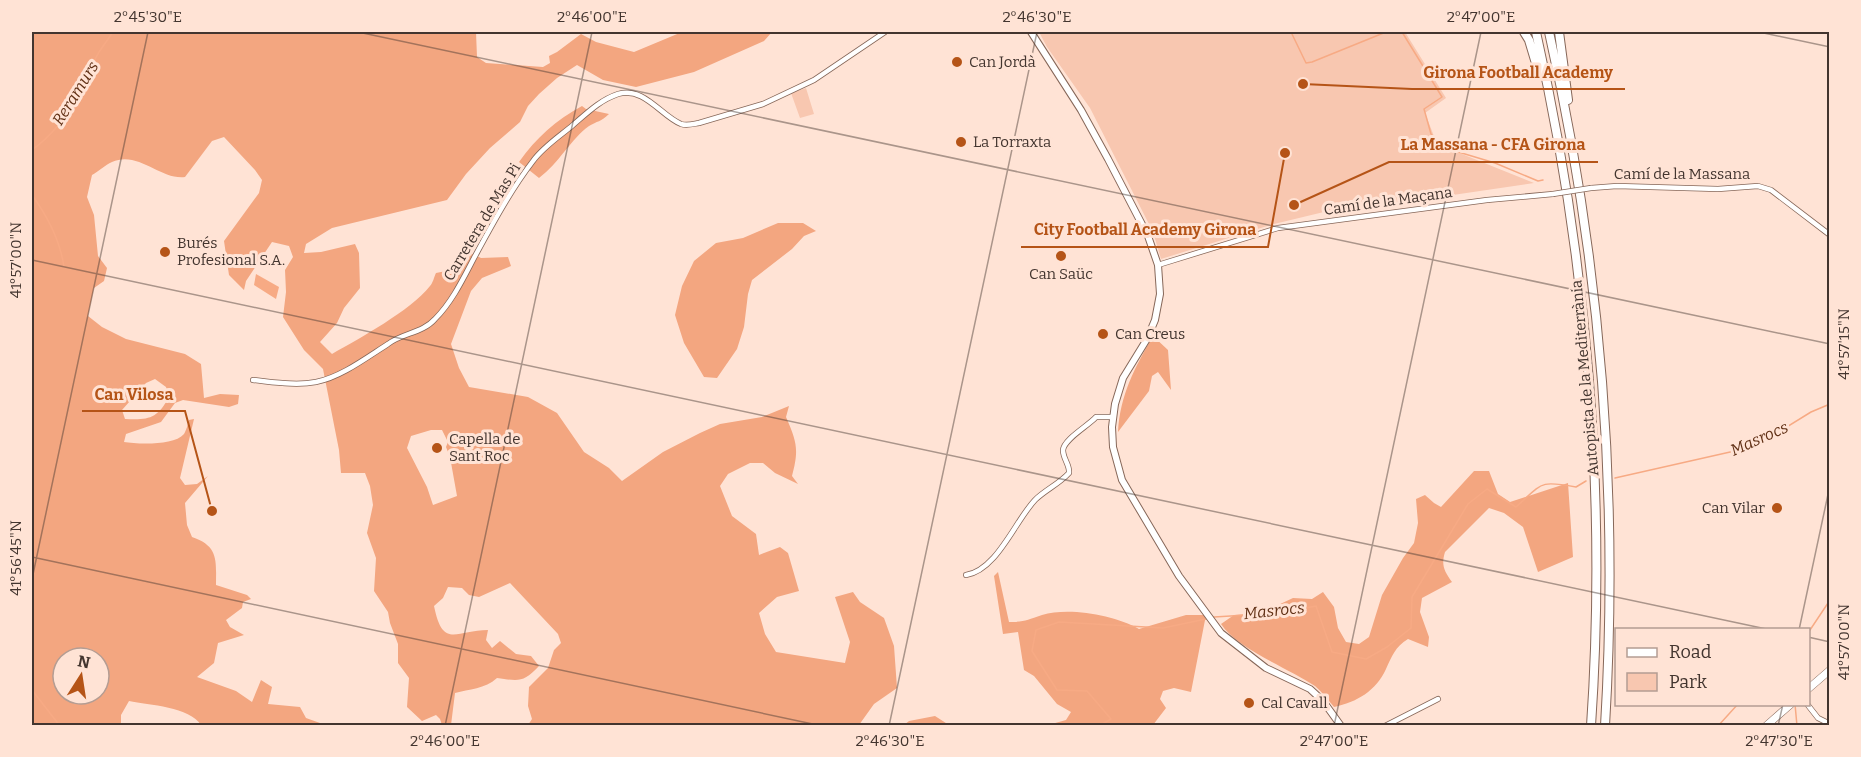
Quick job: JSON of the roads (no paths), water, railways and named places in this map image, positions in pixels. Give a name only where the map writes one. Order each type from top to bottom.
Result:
[{"type":"highway","points":[[1524,32],[1536,60],[1556,164],[1564,185]]},
{"type":"highway","name":"Autopista de la Mediterrània","points":[[1536,32],[1564,185],[1586,352],[1594,475],[1596,594],[1591,726]]},
{"type":"highway","name":"Autopista de la Mediterrània","points":[[1549,32],[1569,127],[1590,264],[1602,384],[1609,556],[1605,726]]},
{"type":"highway","points":[[1559,32],[1568,94],[1569,127]]},
{"type":"main road","points":[[1810,688],[1830,670]]},
{"type":"main road","points":[[1766,726],[1789,706]]},
{"type":"street","name":"Carretera de Mas Pi","points":[[253,380],[298,383],[329,378],[365,359],[396,338],[424,328],[433,322],[459,286],[534,159],[600,102],[619,94],[628,93],[654,104],[680,123],[690,125],[699,123],[763,104],[814,80],[885,32]]},
{"type":"street","points":[[1031,32],[1082,110],[1148,236],[1158,265],[1160,294],[1155,320],[1147,339],[1123,378],[1117,394],[1113,417],[1113,447],[1122,480],[1179,576],[1221,633],[1258,663],[1310,689],[1323,701],[1341,726]]},
{"type":"street","name":"Camí de la Massana","points":[[1592,188],[1617,186],[1718,189],[1758,186],[1771,190],[1830,235]]},
{"type":"street","name":"Camí de la Maçana","points":[[1158,265],[1278,228],[1592,188]]},
{"type":"street","points":[[966,575],[978,571],[991,560],[1035,501],[1069,473],[1063,451],[1065,443],[1096,417],[1113,417]]},
{"type":"street","points":[[1385,726],[1438,699]]},
{"type":"street","points":[[1808,706],[1818,718],[1830,724]]},
{"type":"waterway","name":"Reramurs","points":[[32,150],[51,133],[69,111],[99,52],[113,32]]},
{"type":"waterway","points":[[1291,32],[1306,63],[1386,32]]},
{"type":"waterway","points":[[1402,32],[1442,97],[1424,109],[1431,134],[1445,148],[1495,163],[1538,181],[1543,180]]},
{"type":"waterway","name":"Reramurs","points":[[32,195],[52,229],[60,247],[64,267]]},
{"type":"waterway","name":"Masrocs","points":[[1615,478],[1739,450],[1777,433],[1811,412],[1830,404]]},
{"type":"waterway","name":"Masrocs","points":[[1214,617],[1279,613],[1316,606],[1332,652],[1366,659],[1387,647],[1411,628],[1412,597],[1468,504],[1487,489],[1516,507],[1542,485],[1576,487],[1586,481]]},
{"type":"waterway","points":[[1810,630],[1830,600]]},
{"type":"waterway","name":"Masrocs","points":[[1099,726],[1111,719],[1087,691],[1057,690],[1032,651],[1036,630],[1059,622],[1163,628],[1206,619]]},
{"type":"waterway","name":"Masrocs","points":[[32,690],[60,726]]},
{"type":"waterway","points":[[1718,726],[1736,706]]},
{"type":"waterway","points":[[1795,706],[1797,726]]},
{"type":"place","name":"Can Jordà","points":[[957,62]]},
{"type":"place","name":"Girona Football Academy","points":[[1303,84]]},
{"type":"place","name":"La Torraxta","points":[[961,142]]},
{"type":"place","name":"City Football Academy Girona","points":[[1285,153]]},
{"type":"place","name":"La Massana - CFA Girona","points":[[1294,205]]},
{"type":"place","name":"Burés Profesional S.A.","points":[[165,252]]},
{"type":"place","name":"Can Saüc","points":[[1061,256]]},
{"type":"place","name":"Can Creus","points":[[1103,334]]},
{"type":"place","name":"Capella de Sant Roc","points":[[437,448]]},
{"type":"place","name":"Can Vilar","points":[[1777,508]]},
{"type":"place","name":"Can Vilosa","points":[[212,511]]},
{"type":"place","name":"Cal Cavall","points":[[1249,703]]}]
